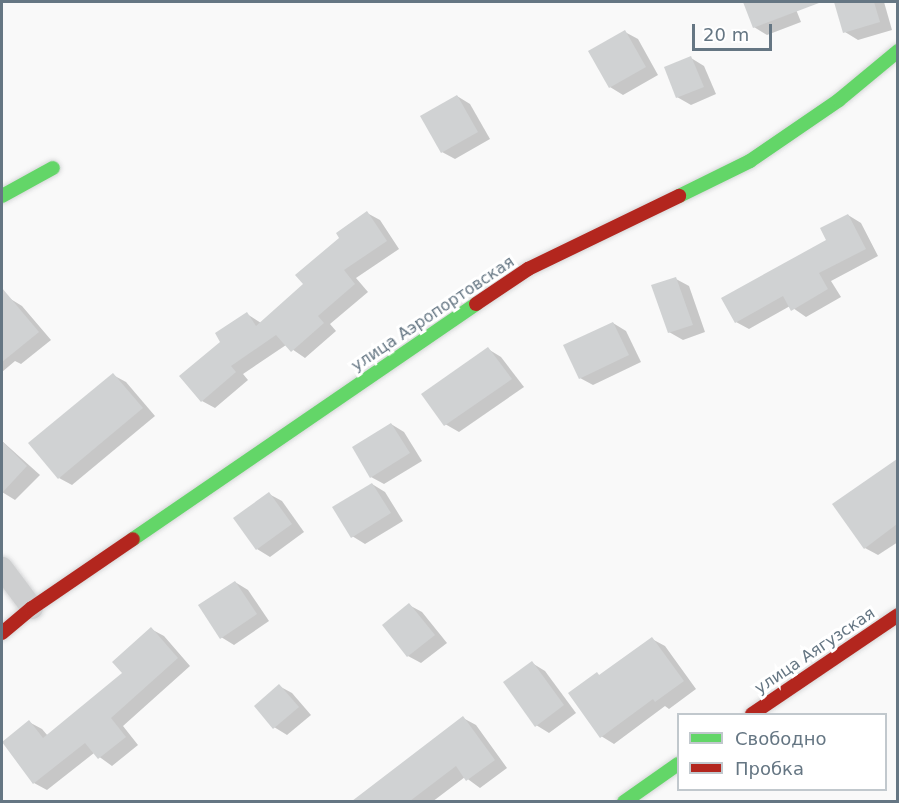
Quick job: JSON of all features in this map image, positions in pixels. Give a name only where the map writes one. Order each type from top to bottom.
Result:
[{"type":"street","name":"улица Аэропортовская","points":[[2,633],[32,608],[528,269],[750,161],[839,100],[897,51]]},
{"type":"street","points":[[2,196],[54,168]]},
{"type":"street","points":[[2,568],[32,608]]},
{"type":"street","name":"улица Аягузская","points":[[753,713],[897,615]]},
{"type":"street","points":[[624,801],[677,765]]},
{"type":"building","points":[[743,2],[818,2],[819,3],[753,28]]},
{"type":"building","points":[[834,2],[874,2],[880,22],[843,33]]},
{"type":"building","points":[[625,30],[646,67],[609,88],[588,51]]},
{"type":"building","points":[[691,56],[704,87],[676,98],[664,67]]},
{"type":"building","points":[[457,95],[478,132],[441,153],[420,116]]},
{"type":"building","points":[[367,211],[387,241],[344,270],[355,284],[318,316],[324,323],[291,352],[276,335],[231,366],[236,372],[201,402],[179,376],[220,342],[215,333],[247,312],[256,326],[303,284],[295,275],[339,238],[336,233]]},
{"type":"building","points":[[848,214],[866,249],[819,273],[828,289],[791,311],[783,296],[735,323],[721,298],[826,240],[820,228]]},
{"type":"building","points":[[676,277],[693,325],[668,333],[651,285]]},
{"type":"building","points":[[2,288],[39,332],[2,362]]},
{"type":"building","points":[[613,322],[629,355],[579,379],[563,345]]},
{"type":"building","points":[[488,347],[512,379],[444,426],[421,394]]},
{"type":"building","points":[[113,373],[143,408],[58,479],[28,443]]},
{"type":"building","points":[[391,423],[410,453],[370,478],[352,447]]},
{"type":"building","points":[[2,441],[27,466],[2,493]]},
{"type":"building","points":[[897,459],[897,524],[864,549],[832,504]]},
{"type":"building","points":[[372,483],[391,513],[351,538],[332,507]]},
{"type":"building","points":[[269,492],[292,524],[256,550],[233,518]]},
{"type":"building","points":[[235,581],[257,614],[220,639],[198,605]]},
{"type":"building","points":[[409,603],[435,635],[407,657],[382,625]]},
{"type":"building","points":[[151,627],[178,658],[111,718],[126,737],[98,759],[85,743],[33,784],[2,742],[29,720],[43,738],[122,673],[112,662]]},
{"type":"building","points":[[652,637],[684,681],[655,702],[653,699],[600,738],[568,693],[597,672],[599,675]]},
{"type":"building","points":[[532,661],[564,705],[535,727],[503,682]]},
{"type":"building","points":[[279,684],[299,707],[273,729],[254,706]]},
{"type":"building","points":[[463,716],[495,760],[466,781],[456,766],[410,801],[352,801]]},
{"type":"traffic: fast","points":[[679,196],[750,161],[839,100],[898,51]]},
{"type":"traffic: fast","points":[[2,196],[53,168]]},
{"type":"traffic: fast","points":[[133,539],[476,304]]},
{"type":"traffic: fast","points":[[624,802],[677,765]]},
{"type":"traffic: jam","points":[[476,304],[528,269],[679,196]]},
{"type":"traffic: jam","points":[[2,633],[32,608],[133,539]]},
{"type":"traffic: jam","points":[[753,713],[898,615]]}]
